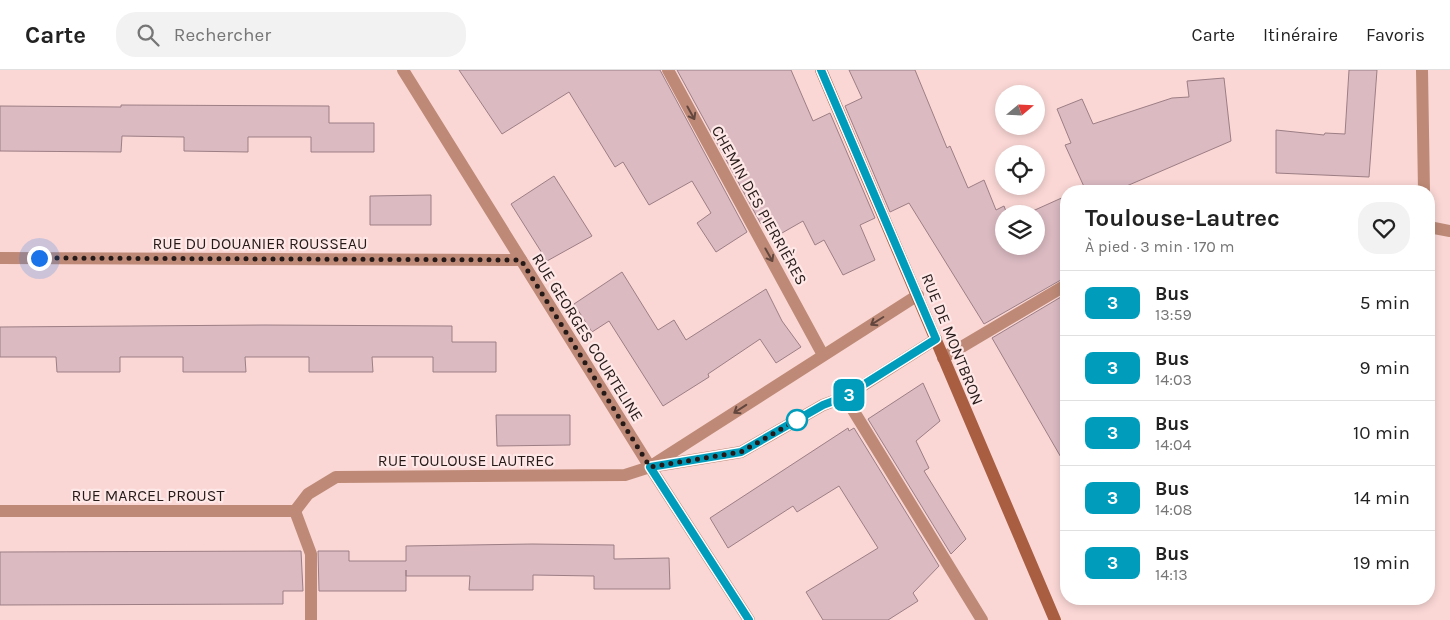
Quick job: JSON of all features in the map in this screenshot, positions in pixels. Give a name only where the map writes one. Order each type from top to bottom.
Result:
[{"type":"main road","name":"RUE DE MONTBRON","points":[[821,70],[1055,620]]},
{"type":"street","name":"RUE GEORGES COURTELINE","points":[[403,70],[650,467],[749,620]]},
{"type":"street","name":"CHEMIN DES PIERRIÈRES","points":[[668,70],[823,355]]},
{"type":"street","points":[[1422,70],[1424,185]]},
{"type":"street","points":[[1435,228],[1450,231]]},
{"type":"street","name":"RUE DU DOUANIER ROUSSEAU","points":[[0,258],[521,260]]},
{"type":"street","points":[[943,358],[1060,289]]},
{"type":"street","points":[[650,467],[918,295]]},
{"type":"street","points":[[650,467],[741,452],[823,405],[844,397],[936,339]]},
{"type":"street","points":[[844,397],[982,620]]},
{"type":"street","name":"RUE TOULOUSE LAUTREC","points":[[295,511],[308,494],[336,477],[625,475],[650,467]]},
{"type":"street","name":"RUE MARCEL PROUST","points":[[0,511],[295,511]]},
{"type":"street","points":[[295,511],[311,554],[310,620]]},
{"type":"building","points":[[459,70],[660,70],[747,232],[716,252],[697,223],[711,213],[692,181],[649,205],[623,162],[615,167],[569,92],[502,134]]},
{"type":"building","points":[[677,70],[791,70],[813,121],[830,113],[875,218],[860,225],[875,260],[843,275],[824,240],[815,245],[803,221],[775,237],[766,220],[761,224]]},
{"type":"building","points":[[849,70],[915,70],[947,148],[950,146],[968,188],[984,180],[995,208],[995,255],[1045,255],[1045,205],[1060,199],[1060,280],[984,324],[909,203],[890,212],[845,106],[862,98]]},
{"type":"building","points":[[1349,70],[1377,70],[1369,177],[1276,173],[1276,130],[1324,135],[1325,133],[1345,134]]},
{"type":"building","points":[[1224,78],[1231,141],[1129,185],[1083,185],[1065,145],[1071,143],[1057,109],[1082,99],[1093,124],[1172,98],[1189,97],[1187,81]]},
{"type":"building","points":[[121,105],[329,106],[329,123],[374,123],[374,152],[311,152],[311,137],[248,137],[248,152],[184,151],[184,137],[122,136],[121,152],[0,151],[0,106],[121,107]]},
{"type":"building","points":[[554,176],[592,236],[547,261],[511,204]]},
{"type":"building","points":[[431,195],[431,225],[370,225],[370,196]]},
{"type":"building","points":[[622,272],[658,330],[674,320],[686,340],[766,289],[782,321],[801,347],[776,363],[760,339],[708,374],[709,377],[663,406],[609,321],[592,332],[574,304]]},
{"type":"building","points":[[1060,298],[1060,456],[992,338]]},
{"type":"building","points":[[452,326],[452,342],[496,342],[496,372],[433,372],[433,357],[372,357],[373,372],[309,372],[309,357],[245,357],[246,372],[183,372],[183,357],[120,357],[120,372],[57,372],[56,357],[0,357],[0,327]]},
{"type":"building","points":[[923,383],[940,421],[916,441],[929,468],[924,471],[966,539],[951,554],[868,419]]},
{"type":"building","points":[[496,415],[570,415],[570,445],[497,446]]},
{"type":"building","points":[[848,428],[849,431],[854,428],[939,566],[913,593],[918,601],[888,620],[823,620],[806,592],[878,548],[839,486],[797,512],[793,506],[728,548],[710,518]]},
{"type":"building","points":[[614,545],[614,559],[669,558],[670,589],[594,589],[594,576],[533,575],[533,590],[469,590],[470,576],[406,576],[406,591],[319,591],[318,551],[349,551],[349,561],[406,561],[406,546]]},
{"type":"building","points":[[301,551],[303,591],[283,591],[283,604],[0,605],[0,552]]},
{"type":"bus line","name":"3","points":[[749,620],[650,467],[741,452],[823,405],[844,397],[936,339],[821,70]]},
{"type":"route","points":[[39,258],[521,260],[650,467],[741,452],[797,420]]}]
